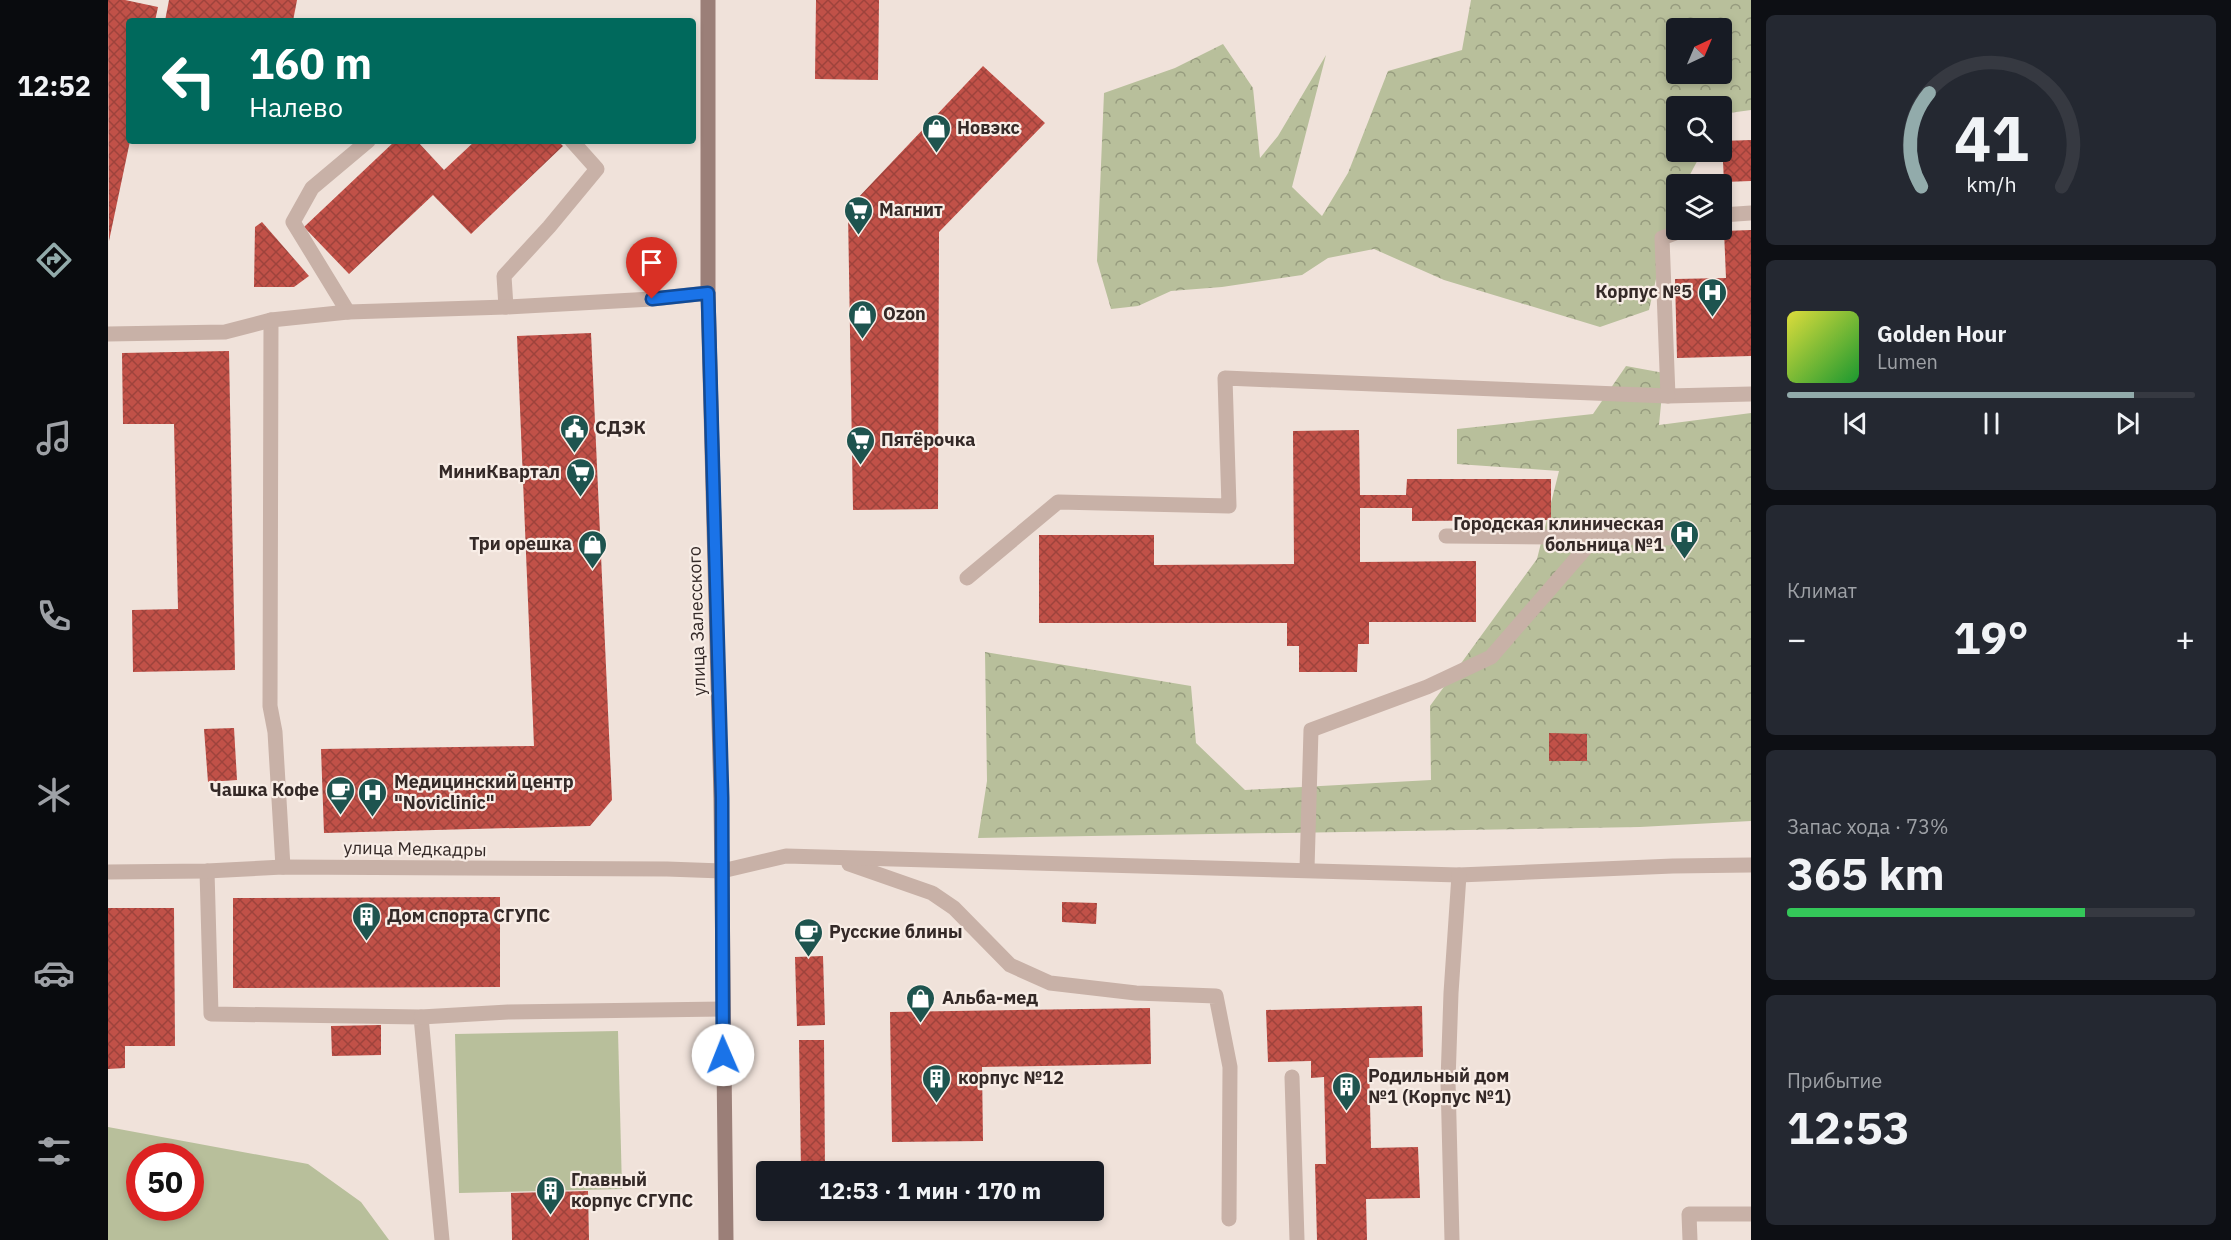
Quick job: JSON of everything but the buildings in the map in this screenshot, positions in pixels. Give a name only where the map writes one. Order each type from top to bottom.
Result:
[{"type":"main road","name":"улица Залесского","points":[[708,0],[708,293],[722,798],[726,1240]]},
{"type":"street","points":[[348,312],[293,222],[312,188],[364,144]]},
{"type":"street","points":[[506,307],[504,276],[549,227],[597,169],[575,144]]},
{"type":"street","points":[[1732,214],[1751,213]]},
{"type":"street","points":[[1666,236],[1662,238],[1668,396]]},
{"type":"street","points":[[108,334],[225,332],[270,320],[348,312],[506,307],[652,299],[708,293]]},
{"type":"street","points":[[270,320],[270,706],[275,732],[283,867]]},
{"type":"street","points":[[967,578],[1058,502],[1229,506],[1225,378],[1668,396],[1751,394]]},
{"type":"street","points":[[1446,536],[1669,538]]},
{"type":"street","points":[[1307,869],[1311,730],[1427,687],[1491,657],[1596,536]]},
{"type":"street","name":"улица Медкадры","points":[[108,872],[207,871],[283,867],[630,869],[722,872],[786,856],[835,859]]},
{"type":"street","points":[[835,859],[1460,874],[1673,866],[1751,866]]},
{"type":"street","points":[[835,859],[932,893],[954,908],[1010,965],[1050,983],[1136,993],[1216,996],[1230,1068],[1229,1219]]},
{"type":"street","points":[[207,871],[211,1014],[421,1017],[508,1012],[723,1008]]},
{"type":"street","points":[[1452,1240],[1448,1081],[1451,993],[1460,874]]},
{"type":"street","points":[[421,1017],[442,1240]]},
{"type":"street","points":[[1292,1077],[1297,1240]]},
{"type":"street","points":[[1690,1240],[1689,1214],[1751,1214]]},
{"type":"green space","points":[[1471,0],[1751,0],[1751,110],[1732,113],[1732,96],[1666,96],[1666,162],[1697,162],[1690,174],[1666,174],[1666,235],[1649,310],[1600,327],[1444,280],[1374,249],[1328,258],[1302,275],[1222,287],[1171,291],[1138,306],[1111,309],[1097,261],[1104,93],[1175,68],[1223,44],[1253,88],[1260,158],[1278,136],[1326,55],[1292,187],[1322,216],[1348,173],[1388,71],[1462,50]]},
{"type":"green space","points":[[1626,366],[1664,373],[1659,425],[1751,413],[1751,821],[1640,827],[978,838],[987,781],[985,652],[1191,686],[1196,743],[1245,790],[1431,780],[1430,706],[1537,559],[1559,471],[1457,464],[1457,429],[1593,414]]},
{"type":"green space","points":[[618,1031],[622,1189],[459,1193],[455,1034]]},
{"type":"green space","points":[[108,1127],[194,1143],[126,1143],[126,1221],[204,1221],[204,1145],[308,1164],[361,1202],[389,1240],[108,1240]]},
{"type":"place","name":"Новэкс","points":[[936,154]]},
{"type":"place","name":"Магнит","points":[[858,236]]},
{"type":"place","name":"Корпус №5","points":[[1713,318]]},
{"type":"place","name":"Ozon","points":[[862,340]]},
{"type":"place","name":"СДЭК","points":[[574,454]]},
{"type":"place","name":"Пятёрочка","points":[[860,466]]},
{"type":"place","name":"МиниКвартал","points":[[581,498]]},
{"type":"place","name":"Городская клиническая больница №1","points":[[1685,560]]},
{"type":"place","name":"Три орешка","points":[[593,570]]},
{"type":"place","name":"Чашка Кофе","points":[[340,816]]},
{"type":"place","name":"Медицинский центр \"Noviclinic\"","points":[[373,818]]},
{"type":"place","name":"Дом спорта СГУПС","points":[[366,942]]},
{"type":"place","name":"Русские блины","points":[[808,958]]},
{"type":"place","name":"Альба-мед","points":[[921,1024]]},
{"type":"place","name":"корпус №12","points":[[937,1104]]},
{"type":"place","name":"Родильный дом №1 (Корпус №1)","points":[[1347,1112]]},
{"type":"place","name":"Главный корпус СГУПС","points":[[550,1216]]},
{"type":"route","points":[[652,299],[708,293],[722,798],[723,1055]]}]
